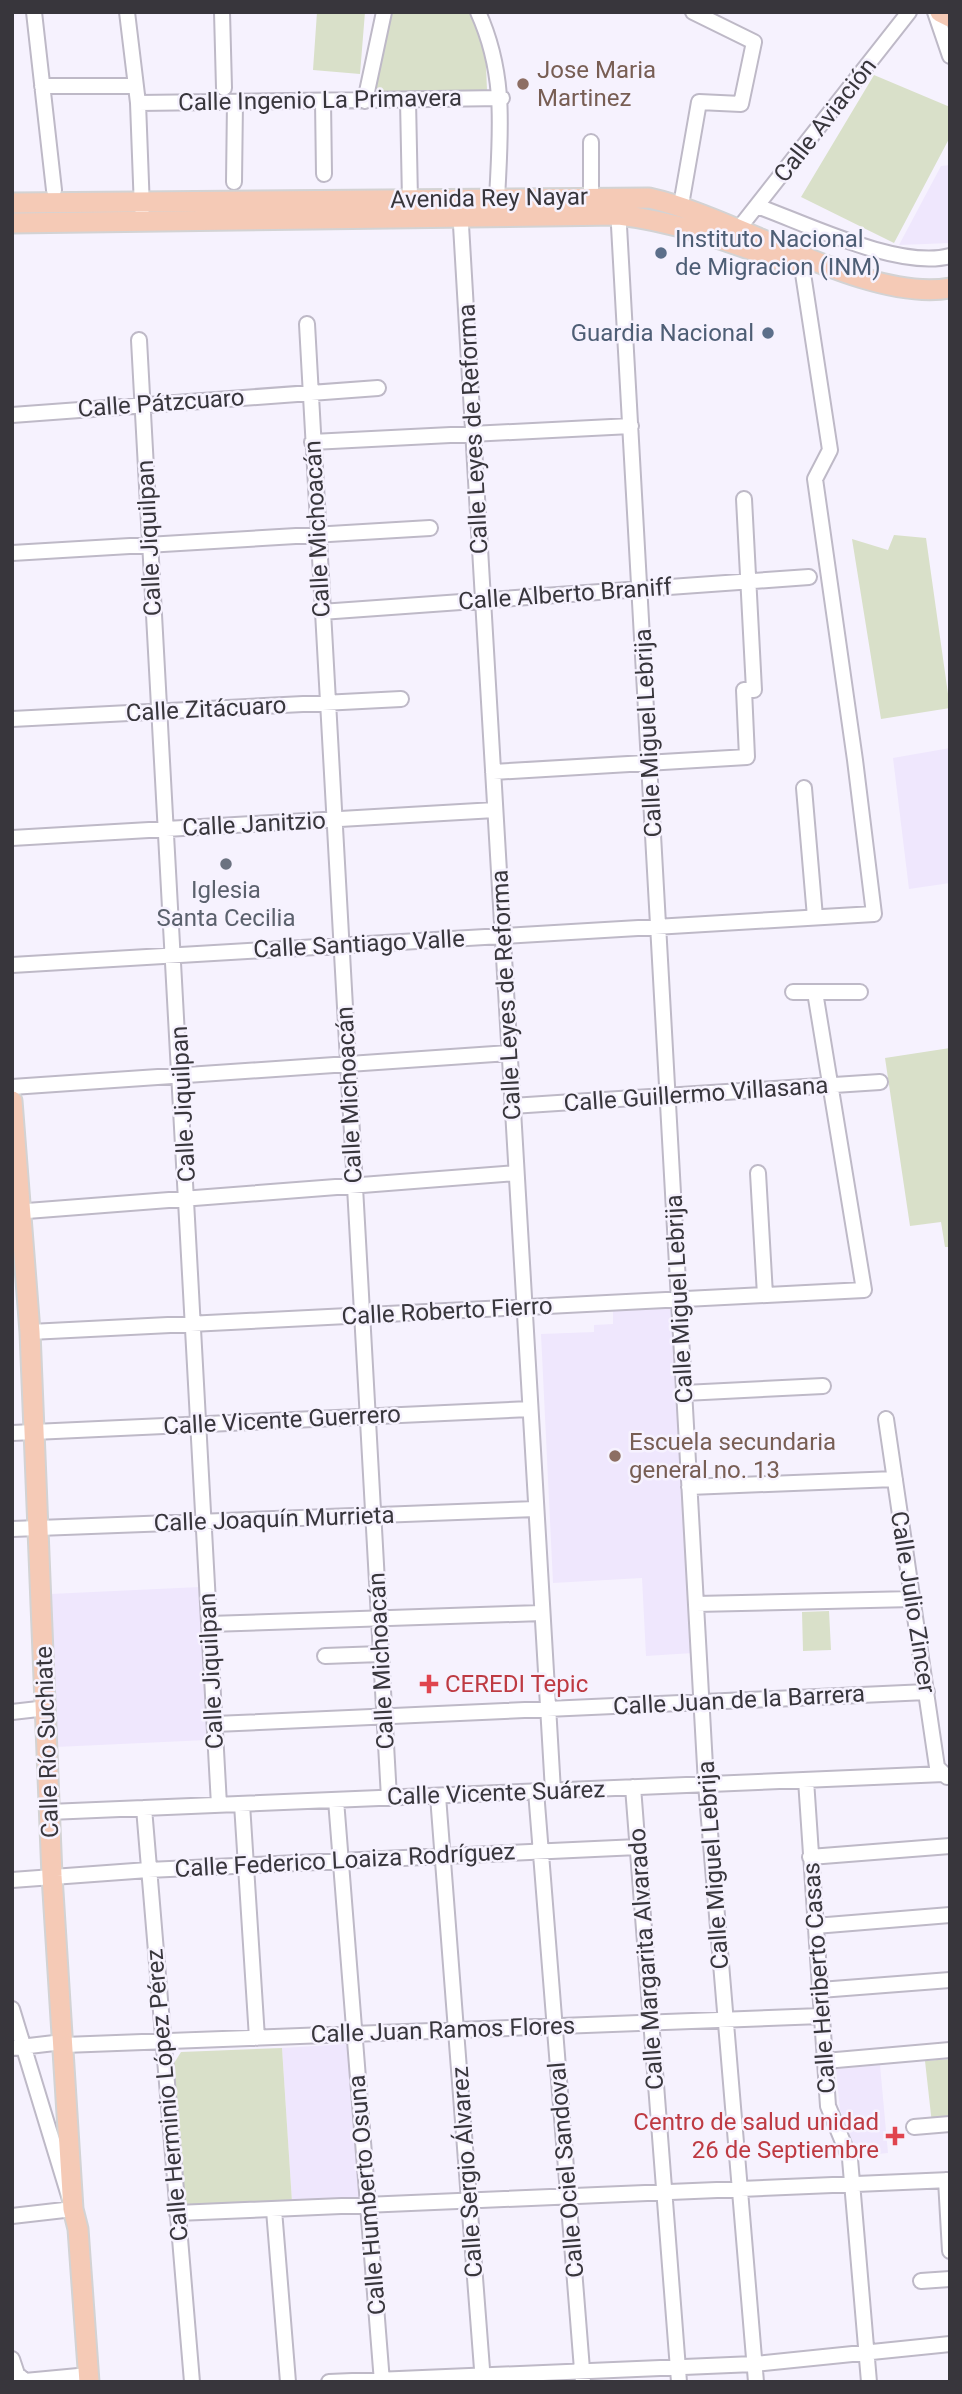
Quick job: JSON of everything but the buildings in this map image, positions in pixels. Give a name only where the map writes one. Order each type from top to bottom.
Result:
[{"type":"main road","points":[[938,12],[950,17]]},
{"type":"main road","name":"Avenida Rey Nayar","points":[[142,211],[410,200],[460,209],[497,200],[591,196],[678,225],[739,237]]},
{"type":"main road","name":"Avenida Rey Nayar","points":[[12,203],[97,211],[460,209],[617,206],[649,198],[681,205],[739,237],[905,298],[932,302],[950,300]]},
{"type":"main road","name":"Avenida Rey Nayar","points":[[12,223],[97,211]]},
{"type":"main road","name":"Avenida Rey Nayar","points":[[801,261],[909,290],[950,288]]},
{"type":"main road","name":"Calle Río Suchiate","points":[[12,1101],[16,1212],[30,1332],[52,1876],[73,2208],[78,2229],[89,2379]]},
{"type":"street","points":[[34,12],[54,190]]},
{"type":"street","points":[[127,12],[138,103],[142,211]]},
{"type":"street","points":[[222,12],[224,88]]},
{"type":"street","points":[[365,101],[384,12]]},
{"type":"street","points":[[478,12],[491,41],[502,98],[497,200]]},
{"type":"street","points":[[681,205],[699,102],[741,104],[754,42],[693,12]]},
{"type":"street","name":"Calle Aviación","points":[[739,237],[757,206],[909,12]]},
{"type":"street","points":[[938,12],[950,55]]},
{"type":"street","points":[[42,86],[136,86]]},
{"type":"street","name":"Calle Ingenio La Primavera","points":[[138,103],[502,98]]},
{"type":"street","points":[[408,100],[410,200]]},
{"type":"street","points":[[323,101],[324,174]]},
{"type":"street","points":[[234,182],[235,102]]},
{"type":"street","points":[[591,142],[591,196]]},
{"type":"street","name":"Calle Miguel Lebrija","points":[[617,206],[706,1784],[756,2382]]},
{"type":"street","points":[[757,206],[890,254],[922,260],[950,256]]},
{"type":"street","name":"Calle Leyes de Reforma","points":[[460,209],[553,1791]]},
{"type":"street","name":"Calle Santiago Valle","points":[[12,965],[874,914],[815,478],[830,450],[801,261]]},
{"type":"street","name":"Calle Michoacán","points":[[307,324],[389,1798]]},
{"type":"street","name":"Calle Jiquilpan","points":[[139,340],[158,712],[175,956],[188,1199],[191,1323],[219,1805]]},
{"type":"street","name":"Calle Pátzcuaro","points":[[12,415],[378,388]]},
{"type":"street","points":[[312,442],[631,425]]},
{"type":"street","points":[[493,772],[747,757],[744,690],[754,690],[744,499]]},
{"type":"street","points":[[12,554],[430,528]]},
{"type":"street","name":"Calle Alberto Braniff","points":[[321,612],[809,576]]},
{"type":"street","name":"Calle Zitácuaro","points":[[12,719],[401,699]]},
{"type":"street","points":[[804,788],[815,917]]},
{"type":"street","name":"Calle Janitzio","points":[[12,838],[495,810]]},
{"type":"street","points":[[793,992],[860,992]]},
{"type":"street","points":[[815,992],[830,1085]]},
{"type":"street","points":[[12,1087],[509,1053]]},
{"type":"street","name":"Calle Guillermo Villasana","points":[[512,1106],[880,1082]]},
{"type":"street","name":"Calle Roberto Fierro","points":[[30,1332],[864,1290],[830,1085]]},
{"type":"street","points":[[16,1212],[516,1173]]},
{"type":"street","points":[[758,1173],[765,1295]]},
{"type":"street","points":[[684,1393],[823,1386]]},
{"type":"street","name":"Calle Vicente Guerrero","points":[[12,1433],[530,1409]]},
{"type":"street","name":"Calle Julio Zincer","points":[[886,1419],[937,1767],[947,1777]]},
{"type":"street","points":[[690,1487],[895,1479]]},
{"type":"street","name":"Calle Joaquín Murrieta","points":[[12,1529],[536,1509]]},
{"type":"street","points":[[696,1604],[913,1599]]},
{"type":"street","points":[[209,1624],[542,1612]]},
{"type":"street","points":[[325,1656],[381,1654]]},
{"type":"street","name":"Calle Juan de la Barrera","points":[[215,1724],[927,1692]]},
{"type":"street","points":[[12,1712],[47,1708]]},
{"type":"street","name":"Calle Vicente Suárez","points":[[49,1812],[806,1780],[947,1777]]},
{"type":"street","name":"Calle Heriberto Casas","points":[[806,1780],[828,2106],[850,2160],[869,2382]]},
{"type":"street","name":"Calle Margarita Alvarado","points":[[633,1787],[679,2374]]},
{"type":"street","name":"Calle Ociel Sandoval","points":[[536,1791],[583,2376]]},
{"type":"street","name":"Calle Sergio Álvarez","points":[[438,1796],[482,2379]]},
{"type":"street","name":"Calle Humberto Osuna","points":[[336,1800],[381,2381]]},
{"type":"street","points":[[242,1804],[257,2038]]},
{"type":"street","name":"Calle Herminio López Pérez","points":[[144,1808],[161,2041],[192,2382]]},
{"type":"street","points":[[810,1857],[950,1846]]},
{"type":"street","name":"Calle Federico Loaiza Rodríguez","points":[[12,1880],[148,1870],[638,1847]]},
{"type":"street","points":[[815,1926],[950,1915]]},
{"type":"street","points":[[820,1990],[950,1980]]},
{"type":"street","points":[[12,2009],[18,2047],[73,2208],[12,2217]]},
{"type":"street","name":"Calle Juan Ramos Flores","points":[[18,2047],[64,2043],[821,2016]]},
{"type":"street","points":[[825,2061],[950,2050]]},
{"type":"street","points":[[914,2127],[950,2124]]},
{"type":"street","points":[[177,2213],[948,2180],[950,2251]]},
{"type":"street","points":[[274,2210],[288,2382]]},
{"type":"street","points":[[921,2281],[950,2279]]},
{"type":"street","points":[[329,2382],[679,2374],[950,2344]]},
{"type":"street","points":[[12,2359],[17,2374],[25,2381],[89,2379]]},
{"type":"shaded area","points":[[950,165],[950,243],[899,245],[941,166]]},
{"type":"shaded area","points":[[950,748],[950,883],[909,889],[893,758]]},
{"type":"shaded area","name":"Escuela secundaria general no. 13","points":[[675,1308],[693,1653],[646,1656],[642,1578],[553,1583],[541,1334],[594,1332],[594,1325],[613,1324],[613,1311]]},
{"type":"shaded area","points":[[200,1587],[207,1740],[56,1747],[50,1594]]},
{"type":"shaded area","points":[[348,2044],[359,2198],[292,2202],[282,2048]]},
{"type":"shaded area","points":[[880,2065],[888,2153],[858,2156],[840,2110],[836,2069]]},
{"type":"green space","points":[[317,12],[365,12],[360,74],[313,70]]},
{"type":"green space","points":[[392,12],[471,12],[485,42],[487,90],[374,93]]},
{"type":"green space","points":[[874,75],[950,107],[950,137],[894,243],[801,197]]},
{"type":"green space","points":[[894,535],[926,538],[950,708],[881,719],[852,539],[888,550]]},
{"type":"green space","points":[[950,1048],[950,1247],[945,1247],[941,1222],[910,1226],[885,1058]]},
{"type":"green space","points":[[829,1611],[831,1650],[803,1651],[802,1612]]},
{"type":"green space","points":[[282,2048],[292,2202],[185,2209],[171,2068],[181,2052]]},
{"type":"green space","points":[[950,2059],[950,2122],[932,2124],[925,2061]]},
{"type":"place","name":"Jose Maria Martinez","points":[[523,84]]},
{"type":"place","name":"Instituto Nacional de Migracion (INM)","points":[[661,253]]},
{"type":"place","name":"Guardia Nacional","points":[[768,333]]},
{"type":"place","name":"Iglesia Santa Cecilia","points":[[226,864]]},
{"type":"place","name":"Escuela secundaria general no. 13","points":[[615,1456]]},
{"type":"place","name":"CEREDI Tepic","points":[[429,1684]]},
{"type":"place","name":"Centro de salud unidad 26 de Septiembre","points":[[895,2136]]}]
